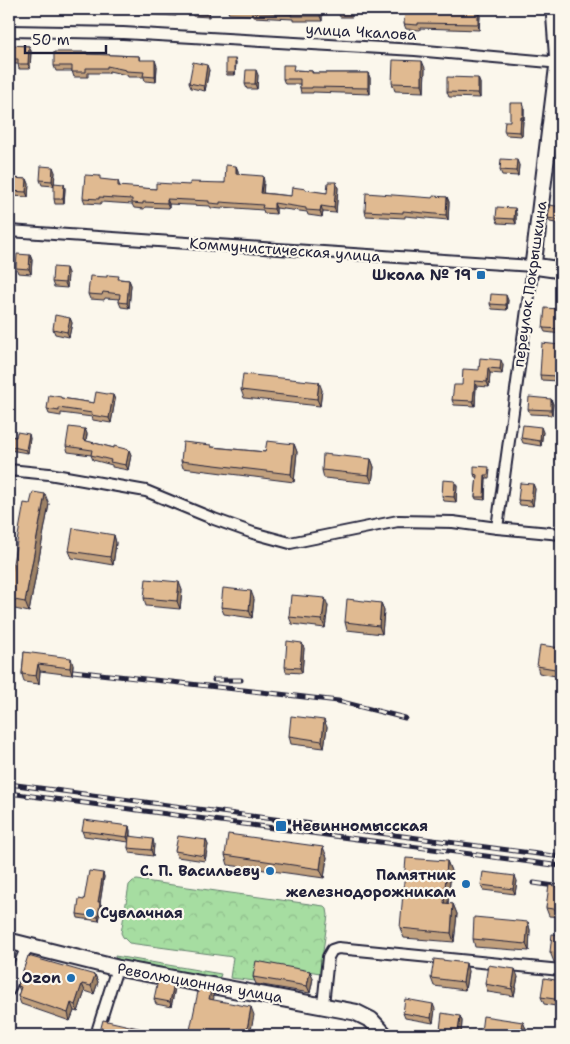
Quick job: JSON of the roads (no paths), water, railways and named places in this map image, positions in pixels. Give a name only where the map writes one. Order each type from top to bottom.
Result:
[{"type":"main road","name":"переулок Покрышкина","points":[[533,266],[560,63],[554,9]]},
{"type":"main road","name":"Коммунистическая улица","points":[[533,266],[561,270]]},
{"type":"main road","name":"Революционная улица","points":[[9,941],[117,968],[355,1012],[370,1020],[385,1035]]},
{"type":"street","name":"улица Чкалова","points":[[9,31],[123,33],[415,50],[560,63]]},
{"type":"street","name":"Коммунистическая улица","points":[[9,231],[533,266]]},
{"type":"street","name":"переулок Покрышкина","points":[[497,528],[533,266]]},
{"type":"street","points":[[9,470],[49,474],[146,491],[214,520],[290,543],[398,521],[453,522],[561,534]]},
{"type":"street","points":[[9,990],[27,946]]},
{"type":"street","points":[[323,1005],[328,957],[332,950],[338,948],[561,970]]},
{"type":"street","points":[[96,1035],[117,968]]},
{"type":"railway","points":[[73,671],[338,701],[405,718]]},
{"type":"railway","points":[[214,680],[241,680]]},
{"type":"railway","points":[[9,784],[561,857]]},
{"type":"railway","points":[[9,793],[561,866]]},
{"type":"railway","points":[[534,883],[561,887]]},
{"type":"place","name":"Школа № 19","points":[[481,275]]},
{"type":"place","name":"Невинномысская","points":[[281,826]]},
{"type":"place","name":"С. П. Васильеву","points":[[270,871]]},
{"type":"place","name":"Памятник железнодорожникам","points":[[466,884]]},
{"type":"place","name":"Сувлачная","points":[[90,913]]},
{"type":"place","name":"Ozon","points":[[71,978]]}]
